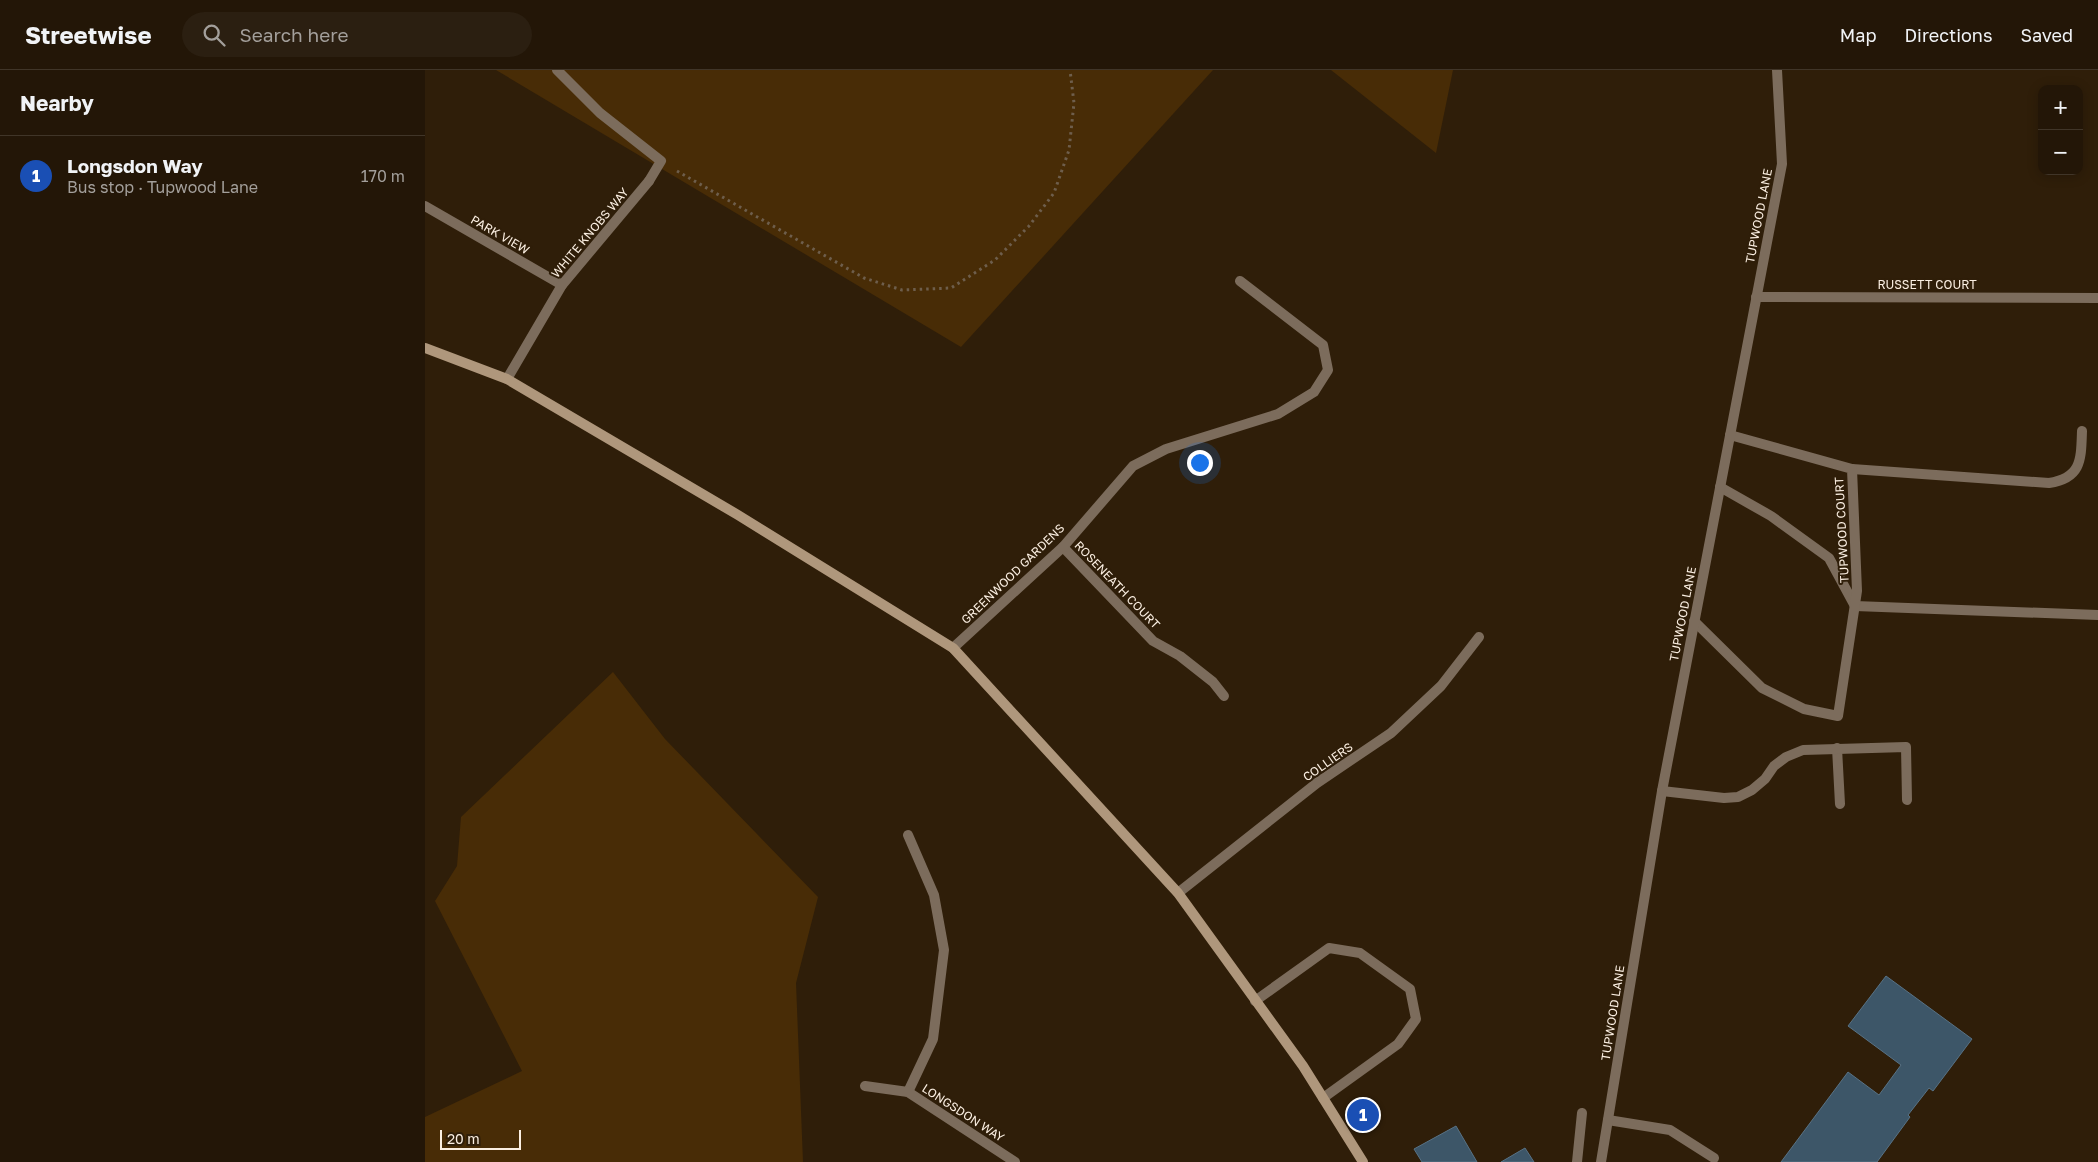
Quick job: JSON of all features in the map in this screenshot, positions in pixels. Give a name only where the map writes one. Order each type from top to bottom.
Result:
[{"type":"main road","points":[[425,348],[507,379],[738,514],[953,648],[1177,893],[1303,1066],[1363,1162]]},
{"type":"street","points":[[557,70],[600,113],[661,161]]},
{"type":"street","name":"TUPWOOD LANE","points":[[1601,1162],[1662,791],[1782,164],[1777,70]]},
{"type":"street","name":"WHITE KNOBS WAY","points":[[507,379],[562,285],[649,181],[661,161]]},
{"type":"street","name":"PARK VIEW","points":[[425,206],[562,285]]},
{"type":"street","name":"GREENWOOD GARDENS","points":[[953,648],[1063,547],[1133,466],[1166,449],[1278,414],[1314,392],[1328,370],[1323,345],[1240,281]]},
{"type":"street","name":"RUSSETT COURT","points":[[1756,297],[2098,298]]},
{"type":"street","points":[[1852,469],[2055,482],[2070,476],[2077,467],[2081,458],[2082,431]]},
{"type":"street","name":"TUPWOOD COURT","points":[[1694,621],[1762,688],[1804,709],[1838,716],[1857,590],[1852,469],[1730,435]]},
{"type":"street","points":[[1720,487],[1771,516],[1829,558],[1855,606],[2098,615]]},
{"type":"street","name":"ROSENEATH COURT","points":[[1063,547],[1153,641],[1180,656],[1213,682],[1224,696]]},
{"type":"street","name":"COLLIERS","points":[[1177,893],[1317,783],[1391,733],[1441,686],[1479,638]]},
{"type":"street","points":[[1662,791],[1724,798],[1738,797],[1765,779],[1774,766],[1786,757],[1803,750],[1906,747],[1907,800]]},
{"type":"street","points":[[1837,748],[1840,804]]},
{"type":"street","points":[[907,835],[934,895],[943,950],[933,1039],[908,1092]]},
{"type":"street","points":[[1255,1001],[1329,948],[1360,953],[1410,989],[1416,1020],[1398,1044],[1323,1098]]},
{"type":"street","name":"LONGSDON WAY","points":[[865,1086],[908,1092],[1015,1162]]},
{"type":"street","points":[[1577,1162],[1582,1113]]},
{"type":"street","points":[[1608,1120],[1669,1130],[1714,1158]]},
{"type":"path","points":[[661,161],[864,278],[902,290],[951,288],[995,260],[1029,226],[1054,193],[1069,150],[1074,103],[1070,70]]},
{"type":"shaded area","points":[[496,70],[1213,70],[961,347]]},
{"type":"shaded area","points":[[1331,70],[1453,70],[1436,153]]},
{"type":"shaded area","points":[[613,672],[665,739],[818,897],[796,983],[803,1162],[425,1162],[425,1117],[522,1071],[435,901],[457,866],[461,817]]},
{"type":"building","points":[[1886,976],[1972,1039],[1933,1091],[1929,1088],[1908,1115],[1910,1117],[1877,1162],[1781,1162],[1848,1072],[1879,1095],[1901,1065],[1848,1026]]},
{"type":"building","points":[[1456,1126],[1477,1162],[1422,1162],[1414,1149]]},
{"type":"building","points":[[1525,1148],[1534,1162],[1501,1162]]},
{"type":"place","name":"Longsdon Way","points":[[1363,1115]]}]
